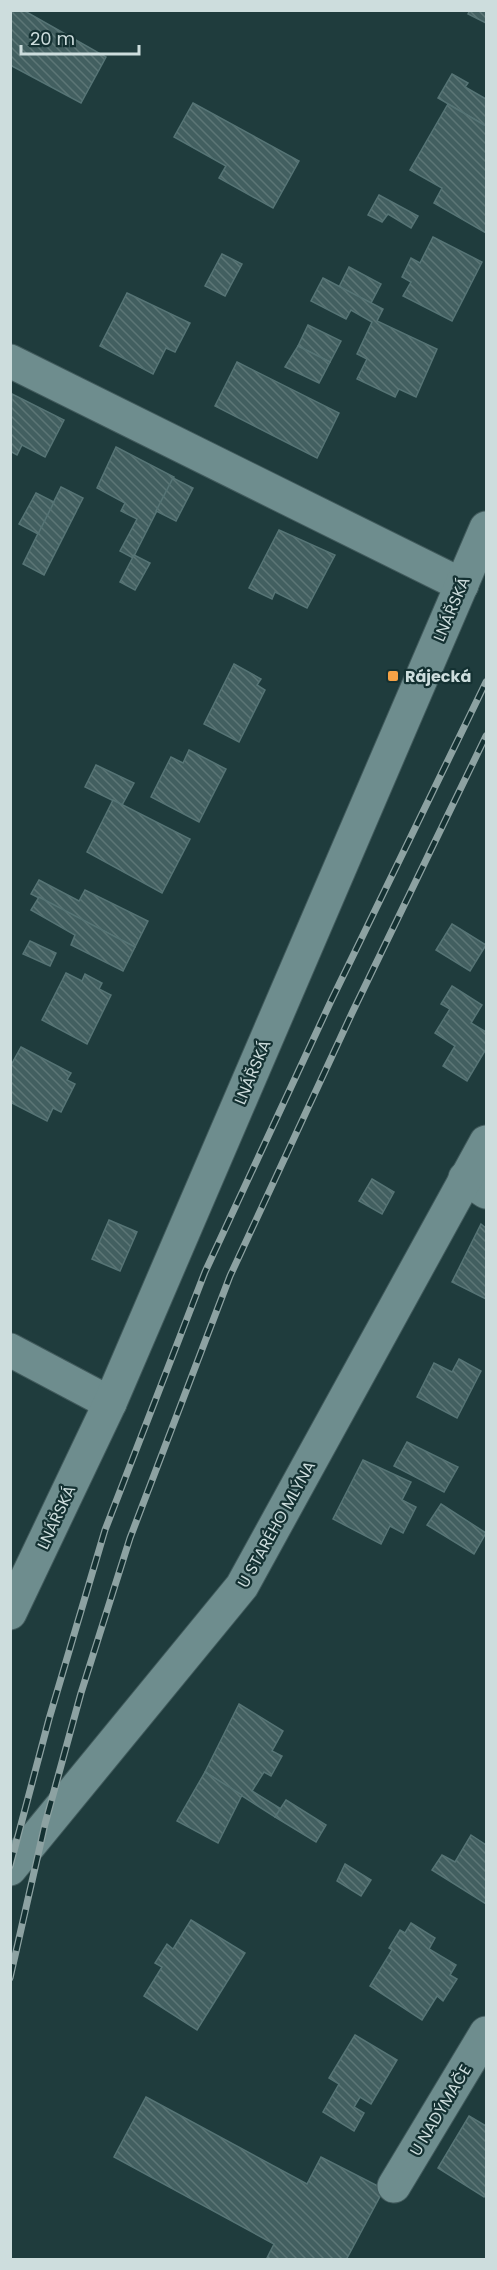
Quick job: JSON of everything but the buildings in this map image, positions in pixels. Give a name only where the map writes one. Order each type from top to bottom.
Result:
[{"type":"street","points":[[10,362],[462,585]]},
{"type":"street","name":"LNÁŘSKÁ","points":[[10,1613],[110,1403],[486,528]]},
{"type":"street","name":"U STARÉHO MLÝNA","points":[[10,1869],[242,1586],[476,1185],[486,1142]]},
{"type":"street","points":[[10,1350],[110,1403]]},
{"type":"street","name":"U NADÝMAČE","points":[[394,2186],[486,2033]]},
{"type":"railway","points":[[10,1866],[49,1719],[105,1530],[205,1272],[331,1001],[486,682]]},
{"type":"railway","points":[[10,1978],[45,1824],[81,1693],[130,1538],[230,1276],[352,1013],[486,736]]},
{"type":"place","name":"Rájecká","points":[[393,676]]}]
